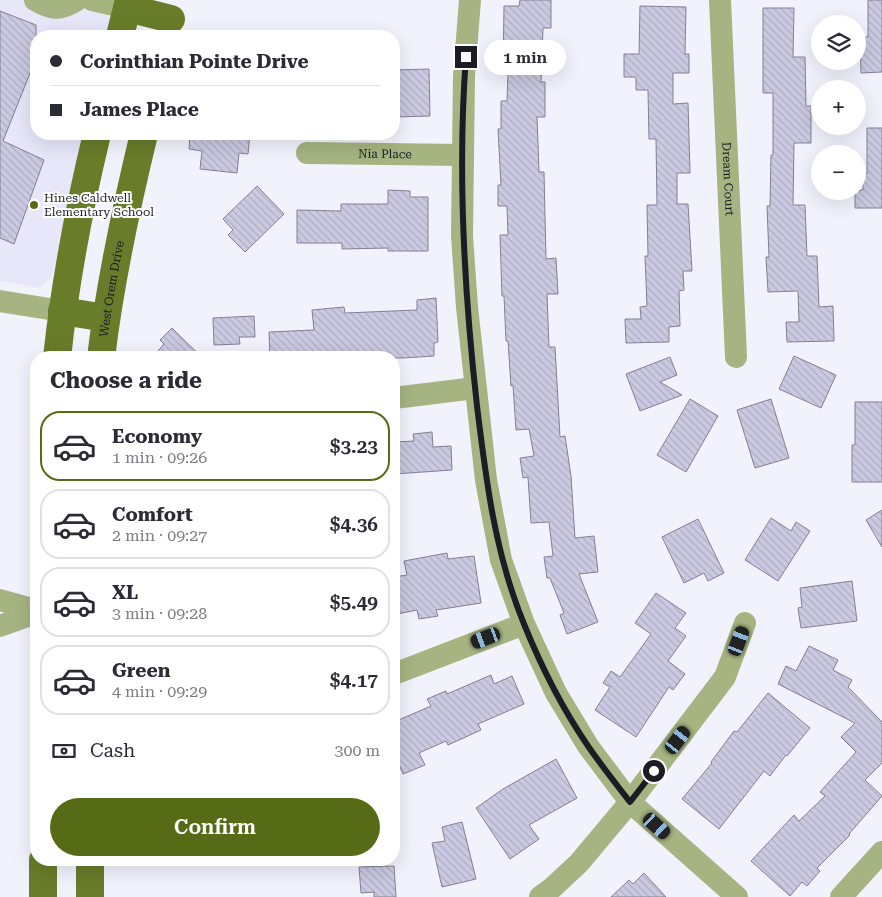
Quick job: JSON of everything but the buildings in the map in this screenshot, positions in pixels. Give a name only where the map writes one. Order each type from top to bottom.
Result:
[{"type":"main road","points":[[122,30],[128,4],[171,18]]},
{"type":"main road","points":[[58,351],[62,311],[83,192],[96,140]]},
{"type":"main road","name":"West Orem Drive","points":[[102,351],[128,198],[142,140]]},
{"type":"main road","points":[[62,311],[106,318]]},
{"type":"main road","points":[[43,866],[43,897]]},
{"type":"main road","points":[[90,866],[90,897]]},
{"type":"street","points":[[35,0],[52,8],[64,8],[76,0]]},
{"type":"street","points":[[92,0],[128,4]]},
{"type":"street","points":[[470,0],[464,76],[462,236],[475,388],[486,480],[501,560],[524,624],[556,693],[588,746],[630,802],[737,897]]},
{"type":"street","name":"Dream Court","points":[[720,0],[736,356]]},
{"type":"street","name":"Nia Place","points":[[307,153],[462,155]]},
{"type":"street","points":[[0,301],[62,311]]},
{"type":"street","points":[[400,397],[475,388]]},
{"type":"street","points":[[0,600],[30,608]]},
{"type":"street","points":[[0,626],[30,616]]},
{"type":"street","points":[[540,897],[579,863],[630,802],[725,677],[746,623]]},
{"type":"street","points":[[400,672],[524,624]]},
{"type":"street","points":[[842,897],[882,852]]},
{"type":"shaded area","name":"Hines Caldwell Elementary School","points":[[0,0],[115,0],[108,30],[30,30],[30,140],[84,140],[52,277],[39,288],[0,281]]},
{"type":"place","name":"Hines Caldwell Elementary School","points":[[34,205]]},
{"type":"route","points":[[466,57],[462,155],[462,236],[467,307],[486,480],[501,560],[524,624],[556,693],[588,746],[630,802],[654,771]]}]
